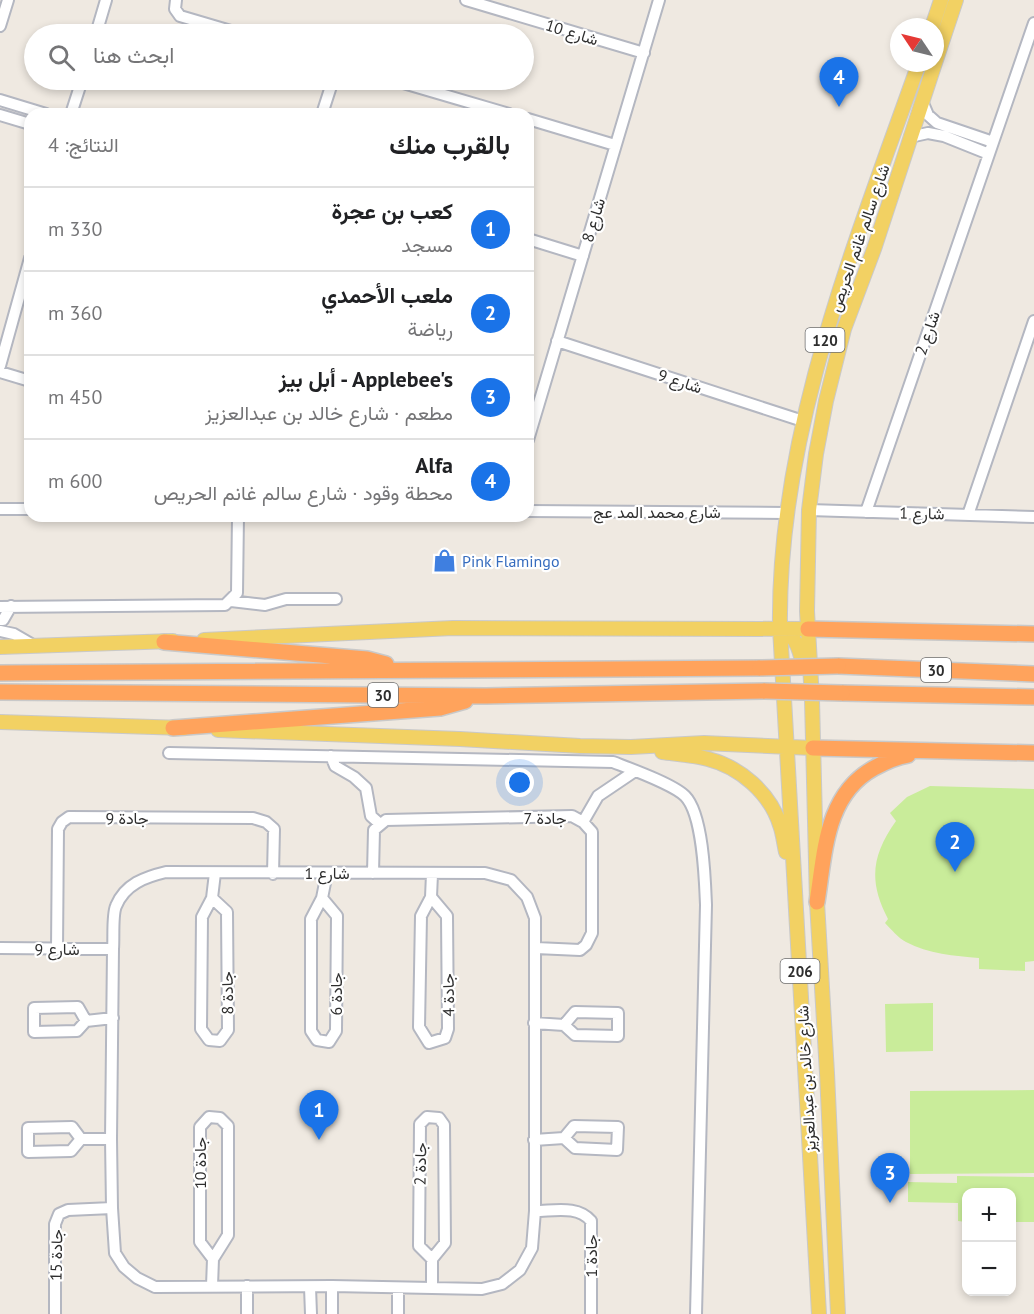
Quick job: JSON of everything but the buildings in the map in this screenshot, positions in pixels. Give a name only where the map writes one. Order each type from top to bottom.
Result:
[{"type":"highway","points":[[808,629],[1034,633]]},
{"type":"highway","points":[[165,642],[367,659],[406,669]]},
{"type":"highway","name":"30","points":[[0,673],[838,666],[1034,674]]},
{"type":"highway","name":"30","points":[[0,692],[486,696],[765,691],[1034,697]]},
{"type":"highway","points":[[173,728],[440,708],[486,696]]},
{"type":"highway","points":[[813,748],[1034,753]]},
{"type":"highway","points":[[816,902],[831,819],[846,792],[867,772],[891,759],[935,750]]},
{"type":"main road","points":[[935,18],[941,0]]},
{"type":"main road","name":"شارع سالم غانم الحريص","points":[[944,36],[956,0]]},
{"type":"main road","name":"شارع سالم غانم الحريص","points":[[780,628],[780,568],[786,513],[803,420],[830,324],[916,72]]},
{"type":"main road","name":"شارع سالم غانم الحريص","points":[[808,629],[809,510],[816,454],[829,391],[844,329],[874,249],[932,72]]},
{"type":"main road","points":[[857,243],[857,247],[863,252],[874,249]]},
{"type":"main road","points":[[0,647],[165,642],[453,628],[808,629]]},
{"type":"main road","points":[[780,628],[791,635],[799,648],[812,700]]},
{"type":"main road","name":"شارع خالد بن عبدالعزيز","points":[[780,628],[818,1311]]},
{"type":"main road","name":"شارع خالد بن عبدالعزيز","points":[[808,629],[812,700],[816,902],[827,1073],[838,1314]]},
{"type":"main road","points":[[782,658],[794,730],[804,743],[813,748]]},
{"type":"main road","points":[[0,722],[460,739],[580,746],[630,747],[704,744],[813,748]]},
{"type":"main road","points":[[630,747],[709,759],[733,768],[761,791],[780,824],[795,898]]},
{"type":"main road","points":[[806,1077],[812,1067],[824,1068],[827,1073]]},
{"type":"street","points":[[0,26],[8,0]]},
{"type":"street","points":[[99,24],[106,0]]},
{"type":"street","points":[[176,0],[175,9],[180,16],[207,24]]},
{"type":"street","name":"شارع 10","points":[[466,0],[644,53]]},
{"type":"street","name":"شارع 8","points":[[534,420],[659,0]]},
{"type":"street","name":"شارع 2","points":[[866,512],[1034,23]]},
{"type":"street","points":[[73,108],[79,90]]},
{"type":"street","points":[[324,108],[330,90]]},
{"type":"street","points":[[427,90],[489,108]]},
{"type":"street","points":[[0,100],[26,108]]},
{"type":"street","points":[[922,101],[928,115],[937,123],[993,142]]},
{"type":"street","points":[[0,115],[24,122]]},
{"type":"street","points":[[534,122],[615,145]]},
{"type":"street","points":[[910,137],[928,133],[944,136],[989,154]]},
{"type":"street","points":[[534,241],[583,256]]},
{"type":"street","points":[[0,366],[24,280]]},
{"type":"street","points":[[968,515],[1034,321]]},
{"type":"street","name":"شارع 9","points":[[557,341],[803,420]]},
{"type":"street","points":[[0,372],[24,379]]},
{"type":"street","points":[[0,509],[24,509]]},
{"type":"street","name":"شارع 1","points":[[809,510],[1034,517]]},
{"type":"street","name":"شارع محمد المد عج","points":[[534,511],[786,513]]},
{"type":"street","points":[[0,620],[3,620],[5,607],[225,605],[237,592],[238,522]]},
{"type":"street","points":[[231,601],[266,604],[286,599],[336,599]]},
{"type":"street","points":[[0,631],[14,634],[36,647]]},
{"type":"street","points":[[169,753],[613,762],[683,794],[693,805],[704,865],[706,905],[696,1314]]},
{"type":"street","points":[[331,756],[335,766],[354,777],[366,788],[371,816],[380,824],[374,830],[373,873]]},
{"type":"street","points":[[583,822],[598,796],[635,771]]},
{"type":"street","name":"جادة 7","points":[[380,824],[386,820],[572,816],[583,822],[592,832],[592,933],[586,945],[580,950],[536,948]]},
{"type":"street","name":"جادة 9","points":[[57,949],[58,829],[62,822],[69,818],[253,818],[266,822],[274,829],[273,874]]},
{"type":"street","name":"شارع 1","points":[[166,872],[485,873],[511,880],[527,897],[535,918],[536,948],[535,1211],[532,1248],[520,1270],[502,1284],[482,1289],[332,1286],[155,1287],[137,1278],[124,1267],[115,1252],[112,1208],[113,949],[116,906],[130,887],[143,877],[166,872]]},
{"type":"street","name":"جادة 8","points":[[213,898],[227,912],[228,1030],[220,1041],[209,1040],[201,1029],[202,917],[213,898],[215,873]]},
{"type":"street","name":"جادة 6","points":[[322,898],[337,916],[336,1031],[329,1042],[317,1040],[311,1031],[311,919],[322,898],[327,873]]},
{"type":"street","name":"جادة 4","points":[[431,897],[447,915],[448,1029],[445,1038],[429,1042],[419,1028],[421,916],[431,897],[432,874]]},
{"type":"street","name":"شارع 9","points":[[0,948],[113,949]]},
{"type":"street","points":[[86,1021],[78,1007],[34,1008],[34,1032],[77,1031],[86,1021],[113,1018]]},
{"type":"street","points":[[534,1023],[564,1025],[575,1035],[618,1036],[618,1013],[575,1012],[564,1025]]},
{"type":"street","name":"جادة 10","points":[[212,1286],[213,1259],[228,1235],[228,1126],[220,1118],[209,1117],[200,1126],[200,1242],[213,1259]]},
{"type":"street","name":"جادة 2","points":[[432,1259],[418,1246],[420,1124],[427,1117],[439,1118],[444,1125],[446,1243],[432,1259],[432,1287]]},
{"type":"street","points":[[534,1140],[564,1138],[575,1148],[617,1150],[618,1127],[574,1126],[564,1138]]},
{"type":"street","points":[[72,1127],[81,1139],[71,1151],[28,1152],[28,1128],[72,1127]]},
{"type":"street","points":[[81,1139],[111,1140]]},
{"type":"street","name":"جادة 15","points":[[56,1314],[55,1224],[58,1214],[68,1210],[112,1208]]},
{"type":"street","name":"جادة 1","points":[[535,1211],[577,1210],[591,1221],[591,1314]]},
{"type":"street","points":[[247,1286],[247,1314]]},
{"type":"street","points":[[332,1286],[332,1314]]},
{"type":"street","points":[[310,1287],[311,1314]]},
{"type":"street","points":[[398,1288],[398,1314]]},
{"type":"green space","points":[[930,786],[1034,789],[1034,961],[1025,962],[1025,971],[979,969],[979,958],[942,954],[914,946],[900,938],[885,923],[888,919],[877,892],[875,880],[882,845],[896,821],[890,813],[907,797]]},
{"type":"green space","points":[[933,1003],[933,1051],[886,1052],[885,1004]]},
{"type":"green space","points":[[1034,1090],[1034,1173],[910,1174],[910,1091]]},
{"type":"green space","points":[[957,1176],[1034,1177],[1034,1222],[1016,1222],[1016,1188],[962,1188],[962,1222],[958,1221],[958,1203],[908,1202],[908,1182],[957,1183]]},
{"type":"place","name":"Alfa","points":[[839,107]]},
{"type":"place","name":"Pink Flamingo","points":[[444,561]]},
{"type":"place","name":"ملعب الأحمدي","points":[[955,872]]},
{"type":"place","name":"كعب بن عجرة","points":[[319,1140]]},
{"type":"place","name":"Applebee's - أبل بيز","points":[[890,1203]]}]
